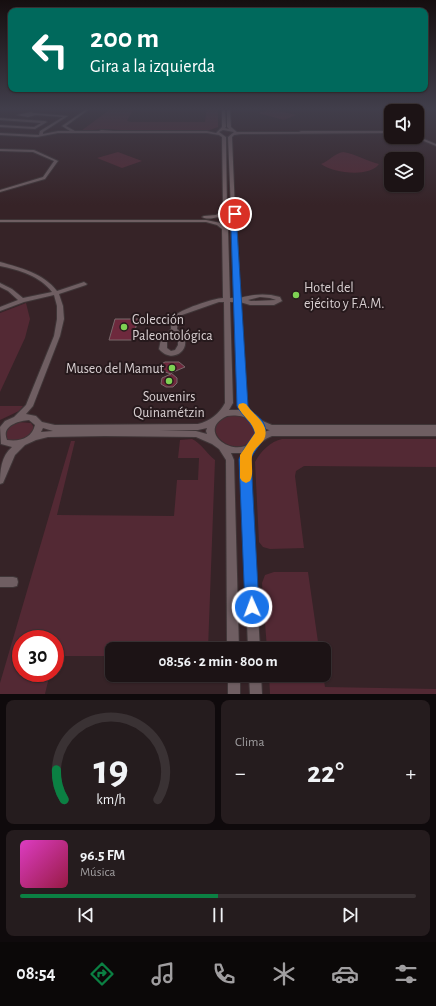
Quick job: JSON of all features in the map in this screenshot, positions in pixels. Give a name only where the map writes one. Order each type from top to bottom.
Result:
[{"type":"street","points":[[17,418],[28,417],[55,428],[198,427],[206,426],[224,412],[229,403],[225,228],[215,219],[225,210],[224,140]]},
{"type":"street","points":[[230,140],[233,210],[242,219],[234,228],[240,300],[242,406],[258,424],[260,433],[245,459],[254,642]]},
{"type":"street","points":[[426,140],[436,144]]},
{"type":"street","points":[[0,150],[32,150],[56,161],[45,177],[0,191]]},
{"type":"street","points":[[0,217],[209,217],[228,213],[237,215]]},
{"type":"street","points":[[0,221],[206,221],[230,225],[240,223]]},
{"type":"street","points":[[0,264],[14,267],[34,275],[50,285],[57,294],[62,313],[59,330],[29,406],[17,418],[3,425],[1,438],[10,448]]},
{"type":"street","points":[[0,309],[22,300],[57,294],[84,284]]},
{"type":"street","points":[[0,285],[22,300]]},
{"type":"street","points":[[174,330],[175,319],[180,314],[218,300],[240,300]]},
{"type":"street","points":[[29,406],[30,412],[36,421],[37,433],[34,437]]},
{"type":"street","points":[[233,642],[230,460],[226,451],[216,443],[210,431],[216,419],[234,412],[252,418],[263,425],[272,428],[436,428]]},
{"type":"street","points":[[10,448],[34,437],[48,434],[196,434],[204,436],[224,448],[238,450],[254,444],[263,436],[272,433],[436,433]]},
{"type":"street","points":[[0,480],[10,448]]},
{"type":"street","points":[[0,582],[13,582]]},
{"type":"street","points":[[234,682],[234,694]]},
{"type":"street","points":[[255,682],[256,694]]},
{"type":"shaded area","points":[[0,140],[384,140],[384,144],[424,144],[424,140],[436,140],[436,694],[0,694]]},
{"type":"shaded area","points":[[118,152],[142,161],[122,168],[97,158]]},
{"type":"shaded area","points":[[343,152],[379,164],[367,171],[351,173],[334,170],[321,164]]},
{"type":"shaded area","points":[[26,303],[30,319],[25,338],[0,392],[0,313]]},
{"type":"shaded area","points":[[0,406],[23,406],[19,411],[0,420]]},
{"type":"shaded area","points":[[233,415],[245,417],[254,424],[256,434],[248,443],[239,447],[222,441],[216,434],[216,427],[221,420]]},
{"type":"shaded area","points":[[19,422],[31,423],[33,426],[33,432],[22,441],[9,441],[6,438],[5,432],[10,426]]},
{"type":"shaded area","points":[[192,439],[215,460],[208,642],[105,642],[105,656],[64,656],[64,630],[16,630],[71,441],[75,441],[57,515],[174,516],[177,480],[198,480],[199,458],[178,458],[180,440]]},
{"type":"shaded area","points":[[282,439],[436,439],[436,467],[304,466],[296,471],[295,476],[304,548],[270,549],[263,547],[259,542],[255,462],[266,448],[274,442]]},
{"type":"shaded area","points":[[274,572],[308,572],[318,642],[266,642],[262,583],[265,575]]},
{"type":"shaded area","points":[[12,642],[12,682],[48,682],[45,694],[0,694],[0,683]]},
{"type":"shaded area","points":[[269,682],[324,682],[325,687],[436,689],[436,694],[270,694]]},
{"type":"building","name":"Colección Paleontológica","points":[[115,319],[142,319],[141,322],[137,322],[133,340],[109,340]]},
{"type":"building","points":[[165,362],[179,362],[185,367],[171,373],[177,378],[177,383],[173,387],[166,387],[161,384],[162,378],[171,374],[162,371],[158,366]]},
{"type":"slow traffic","points":[[243,407],[260,428],[259,438],[256,443],[251,446],[246,455],[246,478]]},
{"type":"place","name":"Hotel del ejécito y F.A.M.","points":[[296,295]]},
{"type":"place","name":"Colección Paleontológica","points":[[124,327]]},
{"type":"place","name":"Museo del Mamut","points":[[172,368]]},
{"type":"place","name":"Souvenirs Quinamétzin","points":[[169,381]]},
{"type":"route","points":[[235,214],[240,216],[242,219],[241,222],[234,228],[242,406],[260,428],[259,438],[256,443],[251,446],[245,459],[252,607]]}]
